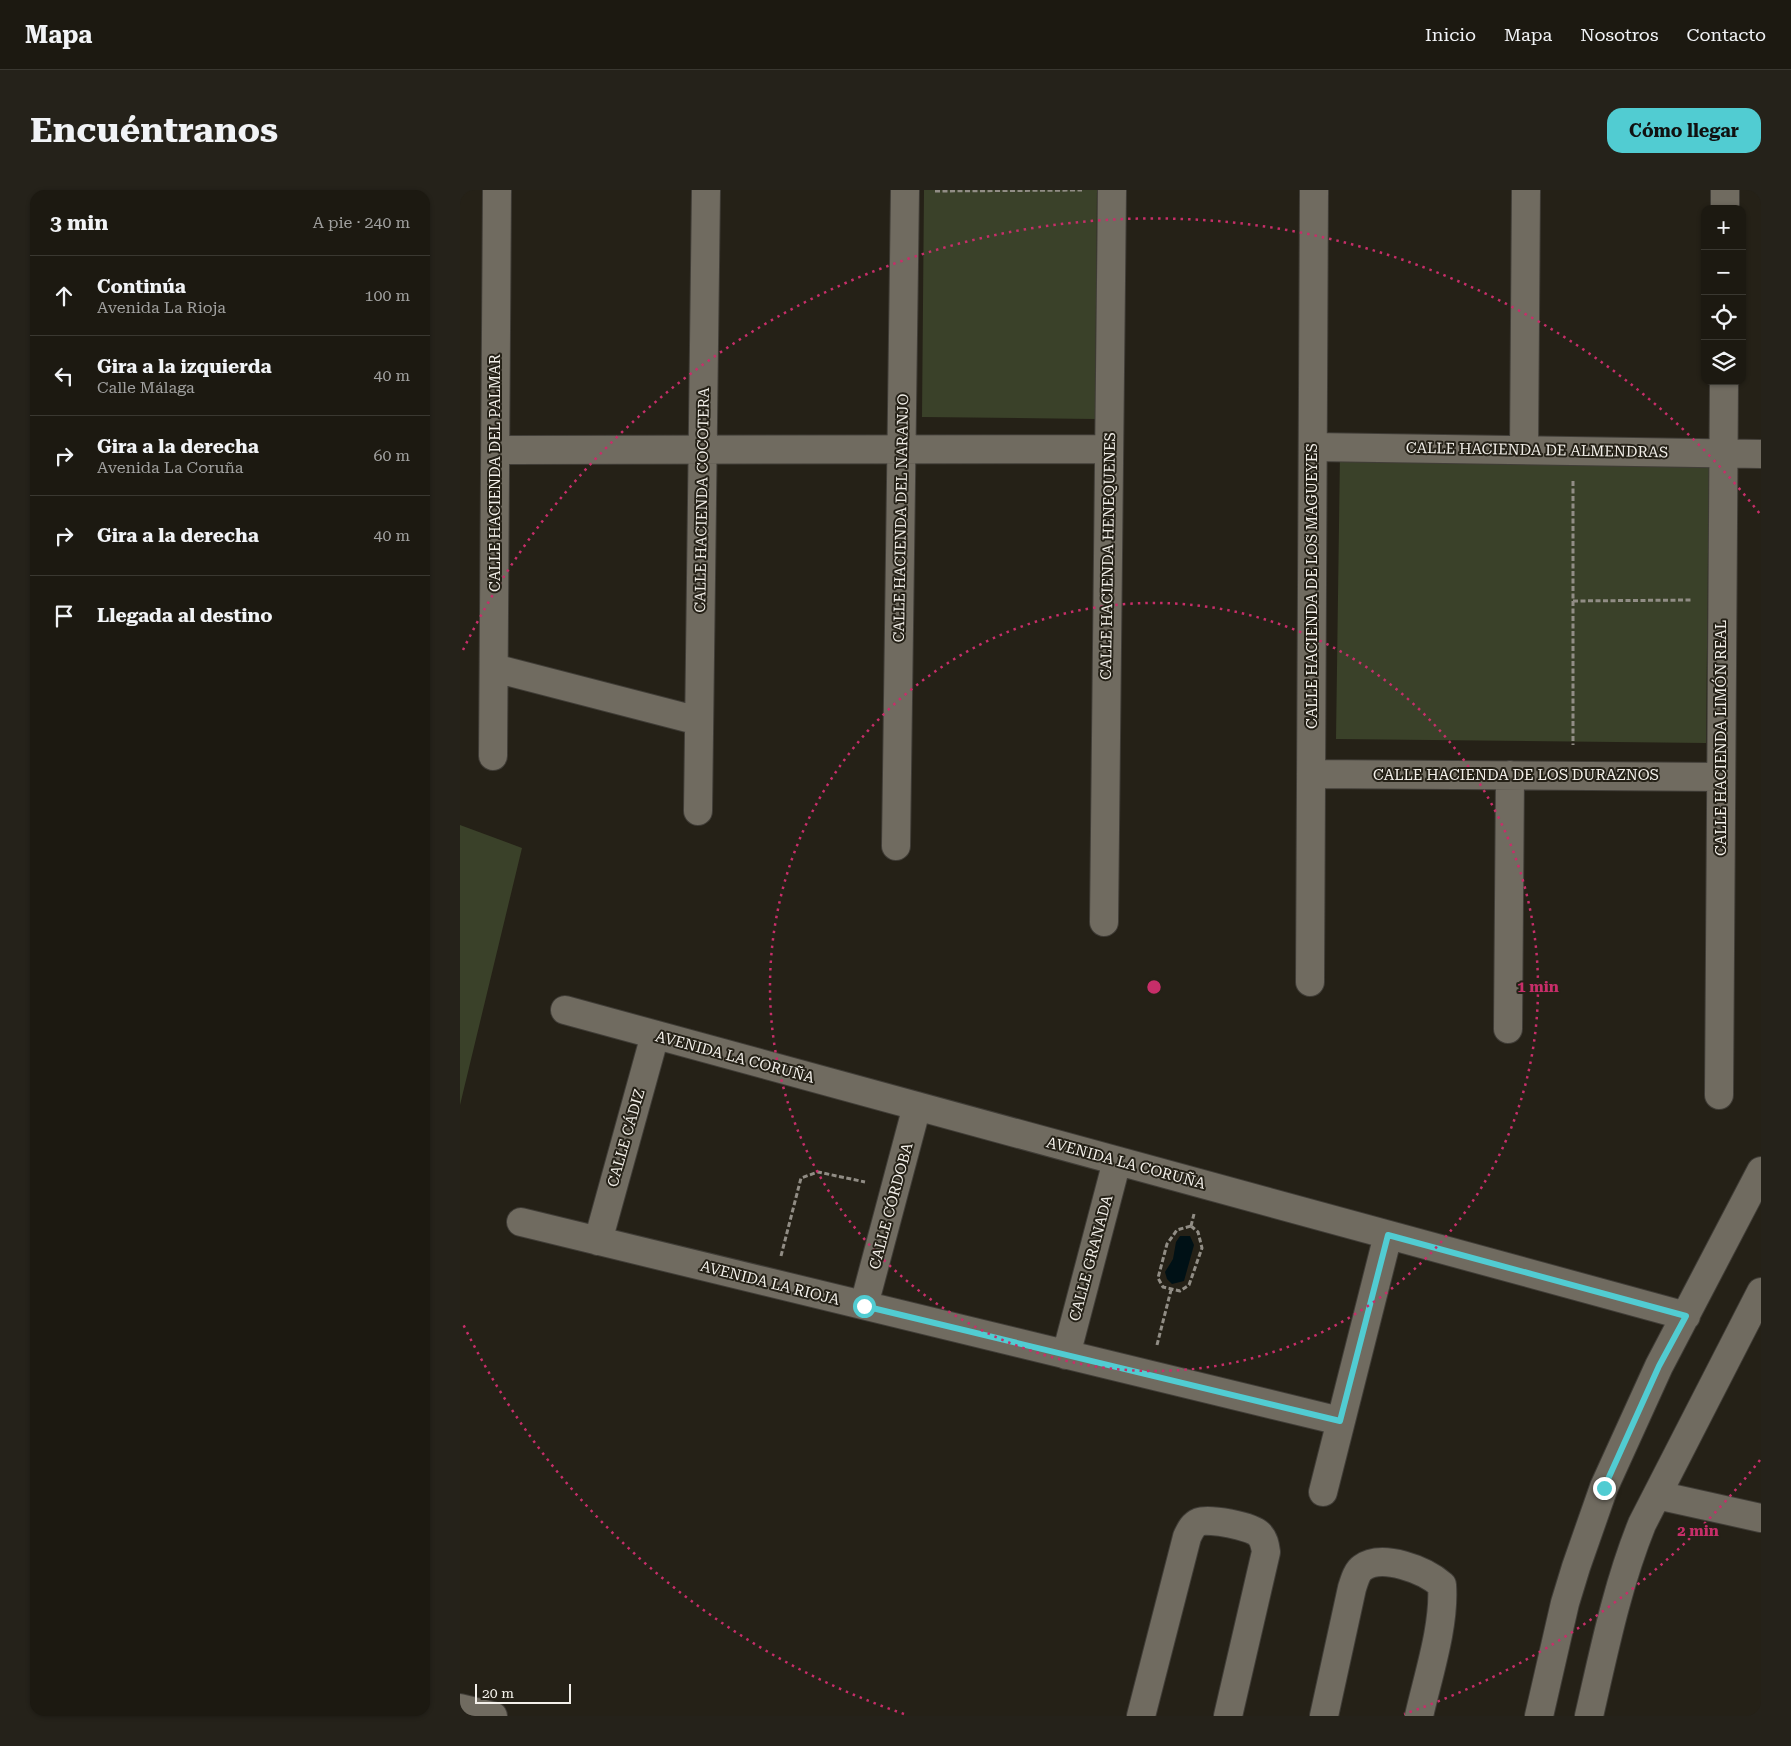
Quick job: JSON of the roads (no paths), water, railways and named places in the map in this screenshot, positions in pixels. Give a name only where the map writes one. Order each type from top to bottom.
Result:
[{"type":"street","name":"CALLE HACIENDA DEL PALMAR","points":[[494,756],[497,190]]},
{"type":"street","name":"CALLE HACIENDA COCOTERA","points":[[698,811],[706,190]]},
{"type":"street","name":"CALLE HACIENDA DEL NARANJO","points":[[896,846],[905,190]]},
{"type":"street","name":"CALLE HACIENDA HENEQUENES","points":[[1104,922],[1112,190]]},
{"type":"street","name":"CALLE HACIENDA DE LOS MAGUEYES","points":[[1310,982],[1314,190]]},
{"type":"street","points":[[1524,450],[1526,190]]},
{"type":"street","points":[[1725,190],[1725,205]]},
{"type":"street","name":"CALLE HACIENDA LIMÓN REAL","points":[[1718,1095],[1724,385]]},
{"type":"street","name":"CALLE HACIENDA DE ALMENDRAS","points":[[1313,447],[1761,454]]},
{"type":"street","points":[[496,450],[1109,449]]},
{"type":"street","points":[[494,668],[700,721]]},
{"type":"street","name":"CALLE HACIENDA DE LOS DURAZNOS","points":[[1311,774],[1721,777]]},
{"type":"street","points":[[1508,1030],[1510,775]]},
{"type":"street","name":"AVENIDA LA CORUÑA","points":[[565,1010],[1686,1316]]},
{"type":"street","name":"CALLE CÁDIZ","points":[[598,1240],[655,1035]]},
{"type":"street","name":"CALLE CÓRDOBA","points":[[864,1306],[917,1106]]},
{"type":"street","name":"CALLE GRANADA","points":[[1066,1355],[1116,1161]]},
{"type":"street","points":[[1539,1716],[1565,1603],[1586,1536],[1604,1488],[1655,1375],[1761,1171]]},
{"type":"street","name":"AVENIDA LA RIOJA","points":[[521,1222],[1340,1421]]},
{"type":"street","points":[[1322,1492],[1388,1235]]},
{"type":"street","points":[[1589,1716],[1613,1610],[1628,1559],[1642,1524],[1761,1292]]},
{"type":"street","points":[[1657,1495],[1761,1518]]},
{"type":"street","points":[[1141,1716],[1187,1537],[1191,1528],[1196,1523],[1206,1520],[1252,1529],[1260,1534],[1265,1542],[1266,1552],[1228,1716]]},
{"type":"street","points":[[1324,1716],[1352,1588],[1360,1569],[1370,1563],[1382,1561],[1411,1568],[1432,1576],[1442,1585],[1441,1620],[1418,1716]]},
{"type":"street","points":[[460,1708],[493,1716]]}]
